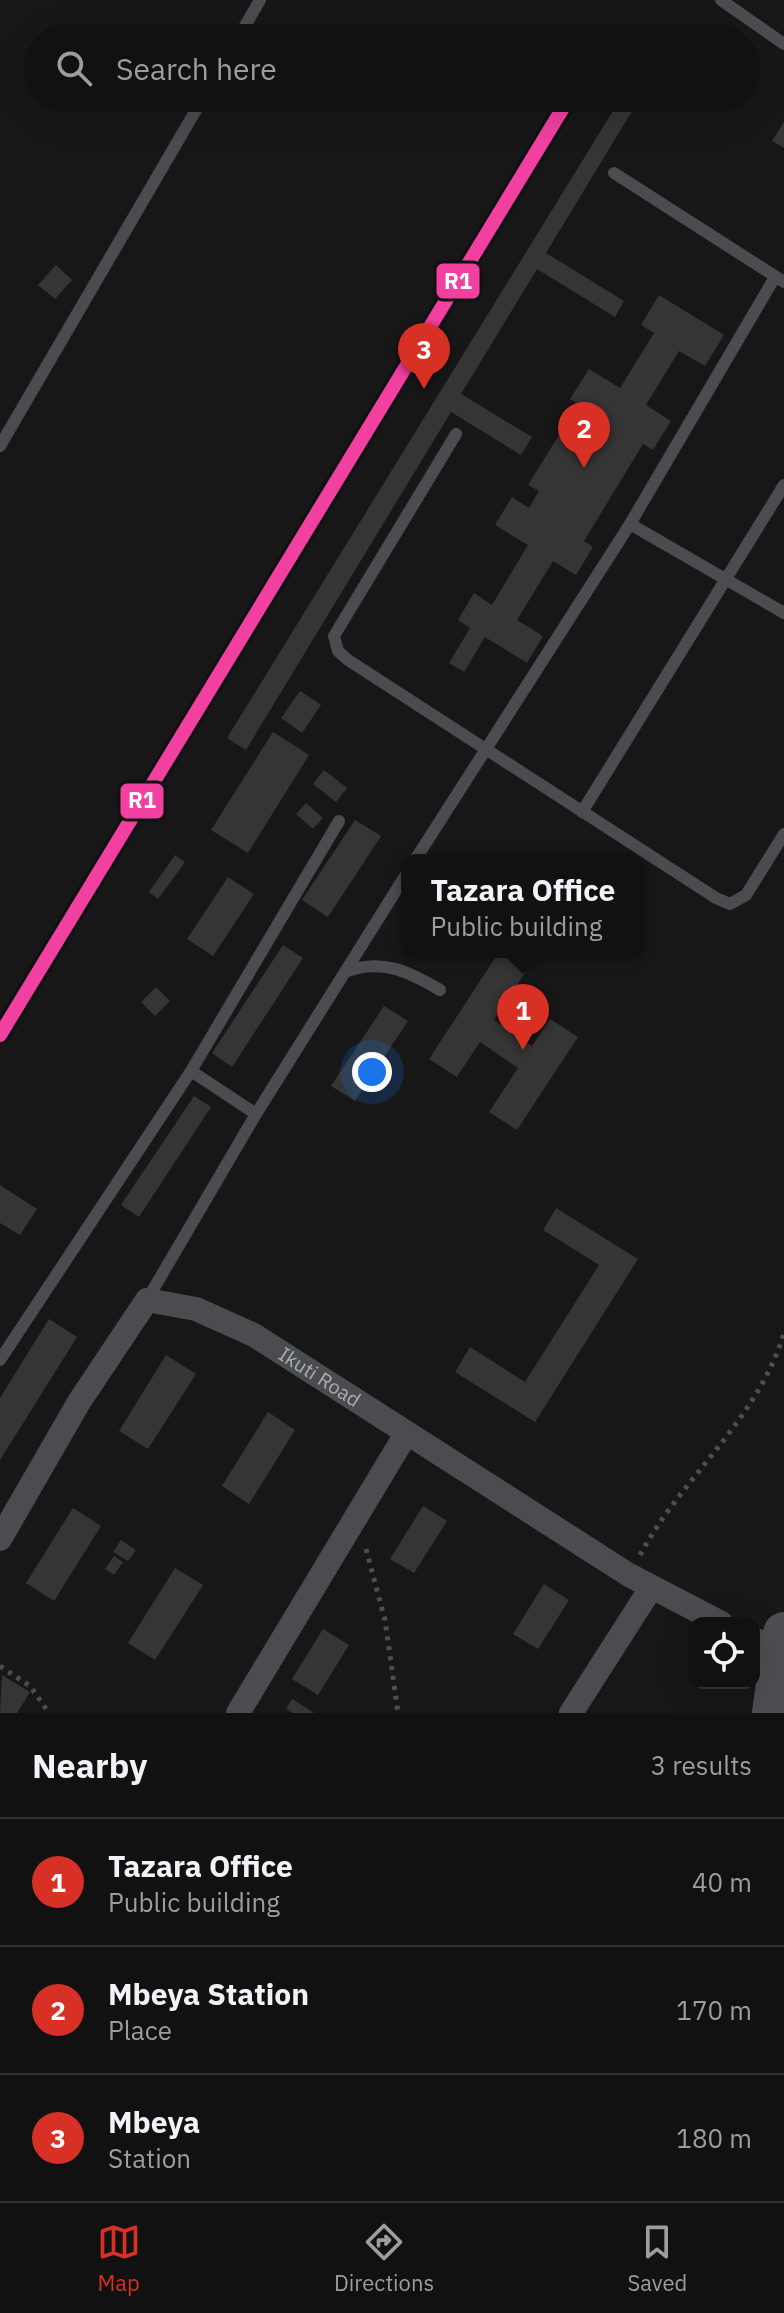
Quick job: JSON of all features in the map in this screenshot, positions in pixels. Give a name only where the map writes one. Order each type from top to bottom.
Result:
[{"type":"highway","points":[[773,1641],[773,1713]]},
{"type":"street","name":"Ikuti Road","points":[[147,1300],[196,1309],[254,1335],[629,1575],[709,1617]]},
{"type":"street","points":[[0,1539],[79,1402],[147,1300]]},
{"type":"street","points":[[238,1713],[406,1434]]},
{"type":"street","points":[[571,1713],[651,1588]]},
{"type":"lane","points":[[246,24],[260,0]]},
{"type":"lane","points":[[721,0],[755,24]]},
{"type":"lane","points":[[760,27],[784,44]]},
{"type":"lane","points":[[0,446],[195,112]]},
{"type":"lane","points":[[419,854],[630,524],[779,280],[614,173]]},
{"type":"lane","points":[[456,434],[334,636],[338,651],[698,889],[730,904],[746,895],[784,834]]},
{"type":"lane","points":[[582,812],[784,485]]},
{"type":"lane","points":[[630,524],[784,613]]},
{"type":"lane","points":[[0,1360],[191,1071],[339,821]]},
{"type":"lane","points":[[147,1300],[256,1114],[401,883]]},
{"type":"lane","points":[[345,972],[370,965],[384,966],[422,979],[440,990]]},
{"type":"lane","points":[[191,1071],[256,1114]]},
{"type":"path","points":[[629,1575],[663,1516],[713,1456],[747,1408],[774,1364],[784,1333]]},
{"type":"path","points":[[363,1503],[367,1557],[385,1620],[398,1713]]},
{"type":"path","points":[[0,1666],[30,1686],[49,1713]]},
{"type":"building","points":[[612,112],[632,112],[546,253],[624,301],[615,317],[537,269],[461,394],[532,437],[521,455],[451,412],[246,750],[227,738]]},
{"type":"building","points":[[784,122],[784,148],[772,141]]},
{"type":"building","points":[[56,265],[72,280],[55,299],[38,285]]},
{"type":"building","points":[[659,295],[724,335],[705,366],[679,351],[646,405],[671,421],[653,450],[643,444],[584,541],[593,547],[576,575],[553,561],[517,620],[543,636],[527,663],[485,637],[464,672],[449,663],[470,628],[458,620],[474,593],[492,605],[528,545],[495,525],[512,497],[529,508],[539,491],[528,485],[567,422],[578,428],[589,410],[570,399],[589,369],[620,388],[654,333],[641,325]]},
{"type":"building","points":[[300,691],[321,705],[302,733],[281,718]]},
{"type":"building","points":[[273,732],[309,755],[248,853],[211,830]]},
{"type":"building","points":[[324,770],[347,788],[336,802],[313,784]]},
{"type":"building","points":[[306,803],[323,818],[313,829],[296,814]]},
{"type":"building","points":[[355,820],[381,836],[328,917],[302,900]]},
{"type":"building","points":[[175,855],[185,862],[158,899],[149,892]]},
{"type":"building","points":[[228,877],[254,894],[213,956],[187,939]]},
{"type":"building","points":[[283,945],[303,958],[232,1067],[212,1053]]},
{"type":"building","points":[[495,958],[535,958],[494,1020],[532,1046],[550,1019],[578,1037],[517,1130],[489,1112],[518,1068],[480,1042],[457,1077],[429,1059]]},
{"type":"building","points":[[156,987],[170,1001],[155,1016],[141,1002]]},
{"type":"building","points":[[384,1006],[408,1021],[355,1101],[331,1086]]},
{"type":"building","points":[[194,1096],[211,1107],[139,1217],[121,1205]]},
{"type":"building","points":[[0,1185],[37,1209],[20,1235],[0,1223]]},
{"type":"building","points":[[556,1208],[638,1259],[535,1422],[455,1372],[470,1347],[525,1382],[599,1265],[543,1230]]},
{"type":"building","points":[[49,1319],[77,1337],[0,1460],[0,1398]]},
{"type":"building","points":[[166,1355],[196,1374],[148,1449],[119,1431]]},
{"type":"building","points":[[268,1412],[295,1430],[249,1504],[222,1486]]},
{"type":"building","points":[[423,1506],[447,1521],[414,1573],[390,1559]]},
{"type":"building","points":[[73,1508],[101,1526],[54,1601],[26,1583]]},
{"type":"building","points":[[121,1540],[136,1550],[128,1561],[113,1552]]},
{"type":"building","points":[[114,1556],[123,1562],[114,1575],[105,1569]]},
{"type":"building","points":[[175,1568],[203,1585],[155,1660],[128,1643]]},
{"type":"building","points":[[544,1584],[569,1600],[538,1649],[513,1634]]},
{"type":"building","points":[[323,1629],[349,1645],[318,1695],[292,1679]]},
{"type":"building","points":[[2,1675],[30,1692],[17,1713],[0,1713]]},
{"type":"building","points":[[292,1699],[314,1713],[293,1713],[286,1709]]},
{"type":"transit line","name":"R1","points":[[0,1035],[560,112]]},
{"type":"place","name":"Mbeya","points":[[424,389]]},
{"type":"place","name":"Mbeya Station","points":[[584,468]]},
{"type":"place","name":"Tazara Office","points":[[523,1050]]}]
